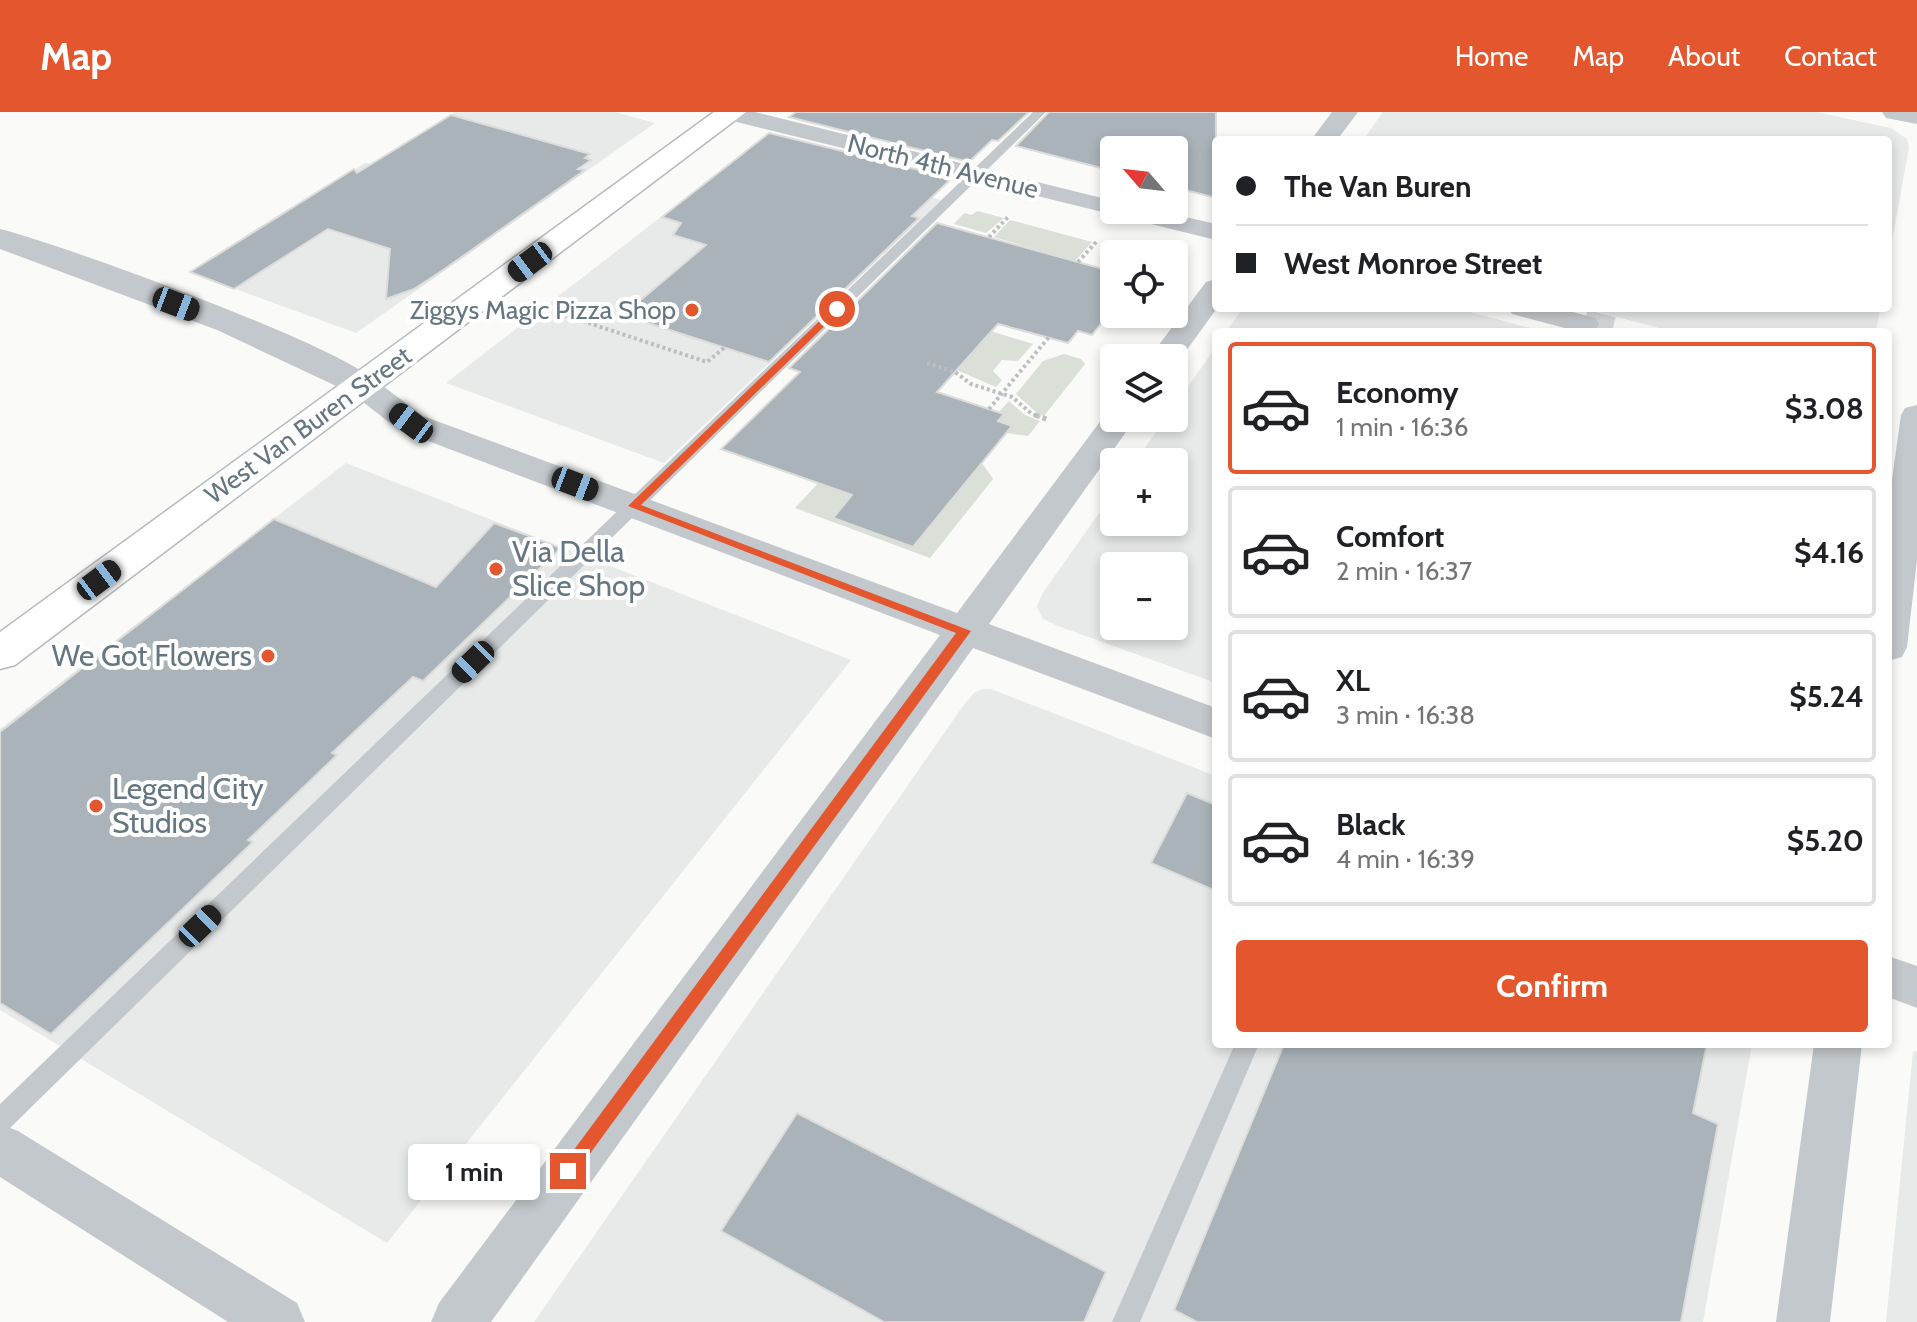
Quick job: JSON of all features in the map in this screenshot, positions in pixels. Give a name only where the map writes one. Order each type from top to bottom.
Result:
[{"type":"main road","name":"West Van Buren Street","points":[[0,654],[729,112]]},
{"type":"street","name":"North 4th Avenue","points":[[729,112],[1100,206]]},
{"type":"street","points":[[1327,136],[1345,112]]},
{"type":"street","points":[[1896,112],[1917,116]]},
{"type":"street","name":"North 4th Avenue","points":[[1180,224],[1212,231]]},
{"type":"street","points":[[0,238],[316,360],[361,385],[411,423],[1212,723]]},
{"type":"street","points":[[1175,344],[1212,293]]},
{"type":"street","points":[[1544,312],[1571,317]]},
{"type":"street","points":[[1892,408],[1917,416],[1894,548],[1892,579]]},
{"type":"street","points":[[458,1322],[1110,432]]},
{"type":"street","points":[[1892,978],[1917,987]]},
{"type":"street","points":[[1803,1322],[1837,1048]]},
{"type":"street","points":[[0,1148],[278,1322]]},
{"type":"lane","points":[[0,1121],[1040,112]]},
{"type":"lane","points":[[1126,1322],[1245,1048]]},
{"type":"path","points":[[989,237],[1009,216]]},
{"type":"path","points":[[1078,262],[1098,240]]},
{"type":"path","points":[[537,306],[707,362],[724,348]]},
{"type":"path","points":[[989,409],[1049,337]]},
{"type":"path","points":[[927,363],[955,372],[971,384],[1012,397],[1032,414],[1049,420]]},
{"type":"shaded area","points":[[455,112],[615,112],[655,123],[356,333],[189,272],[365,163],[371,164]]},
{"type":"shaded area","points":[[1383,112],[1816,112],[1891,128],[1907,139],[1909,148],[1892,241],[1892,136],[1366,136]]},
{"type":"shaded area","points":[[750,148],[941,200],[664,463],[446,383]]},
{"type":"shaded area","points":[[977,211],[1004,218],[986,233],[954,224],[964,213],[972,215]]},
{"type":"shaded area","points":[[1010,220],[1092,242],[1075,261],[994,237]]},
{"type":"shaded area","points":[[1240,312],[1470,312],[1530,328],[1229,328]]},
{"type":"shaded area","points":[[1598,312],[1879,312],[1877,328],[1660,328]]},
{"type":"shaded area","points":[[964,323],[1033,344],[1018,361],[1002,360],[993,371],[1002,380],[996,387],[931,359]]},
{"type":"shaded area","points":[[1212,353],[1212,682],[1058,626],[1043,619],[1037,607],[1042,594],[1100,512],[1100,536],[1188,536],[1188,448],[1145,448],[1156,432],[1188,432],[1188,386]]},
{"type":"shaded area","points":[[1064,354],[1081,359],[1085,364],[1044,416],[1038,414],[1016,394],[1043,361]]},
{"type":"shaded area","points":[[1009,401],[1025,415],[1040,421],[1028,436],[1007,433],[1012,426],[998,421],[1004,414],[999,412]]},
{"type":"shaded area","points":[[852,447],[968,458],[982,463],[993,479],[930,558],[795,508]]},
{"type":"shaded area","points":[[346,463],[851,660],[387,1243],[0,1010],[0,729]]},
{"type":"shaded area","points":[[991,689],[1212,774],[1212,1048],[1751,1048],[1703,1322],[534,1322],[974,693]]},
{"type":"shaded area","points":[[1913,1051],[1917,1051],[1917,1322],[1886,1322]]},
{"type":"building","points":[[796,112],[1029,112],[998,141],[992,140],[969,162],[789,117]]},
{"type":"building","points":[[1049,112],[1216,112],[1216,136],[1212,136],[1212,197],[1188,191],[1188,136],[1100,136],[1100,168],[1016,146]]},
{"type":"building","points":[[451,115],[590,154],[585,158],[591,160],[578,169],[585,170],[446,268],[414,289],[386,299],[390,249],[328,229],[234,289],[190,272],[354,169],[357,173]]},
{"type":"building","points":[[769,133],[952,178],[912,216],[919,218],[769,362],[623,315],[706,245],[673,235],[681,223],[662,217]]},
{"type":"building","points":[[937,223],[1100,268],[1100,325],[1092,335],[1078,331],[1068,343],[998,324],[937,392],[1004,414],[998,421],[1012,426],[913,547],[833,518],[852,495],[721,449],[800,372],[789,368]]},
{"type":"building","points":[[274,519],[436,587],[494,523],[561,548],[423,681],[413,677],[332,753],[337,755],[248,840],[253,842],[51,1034],[0,1003],[0,732]]},
{"type":"building","points":[[1187,793],[1212,803],[1212,889],[1151,863]]},
{"type":"building","points":[[1282,1048],[1706,1048],[1693,1113],[1718,1124],[1681,1322],[1197,1322],[1174,1310]]},
{"type":"building","points":[[797,1113],[1106,1272],[1084,1322],[884,1322],[721,1231]]},
{"type":"tunnel","points":[[1584,324],[1600,328]]},
{"type":"place","name":"Ziggys Magic Pizza Shop","points":[[692,310]]},
{"type":"place","name":"Via Della Slice Shop","points":[[496,569]]},
{"type":"place","name":"We Got Flowers","points":[[268,656]]},
{"type":"place","name":"Legend City Studios","points":[[96,806]]},
{"type":"route","points":[[568,1171],[964,631],[633,506],[837,309]]}]
